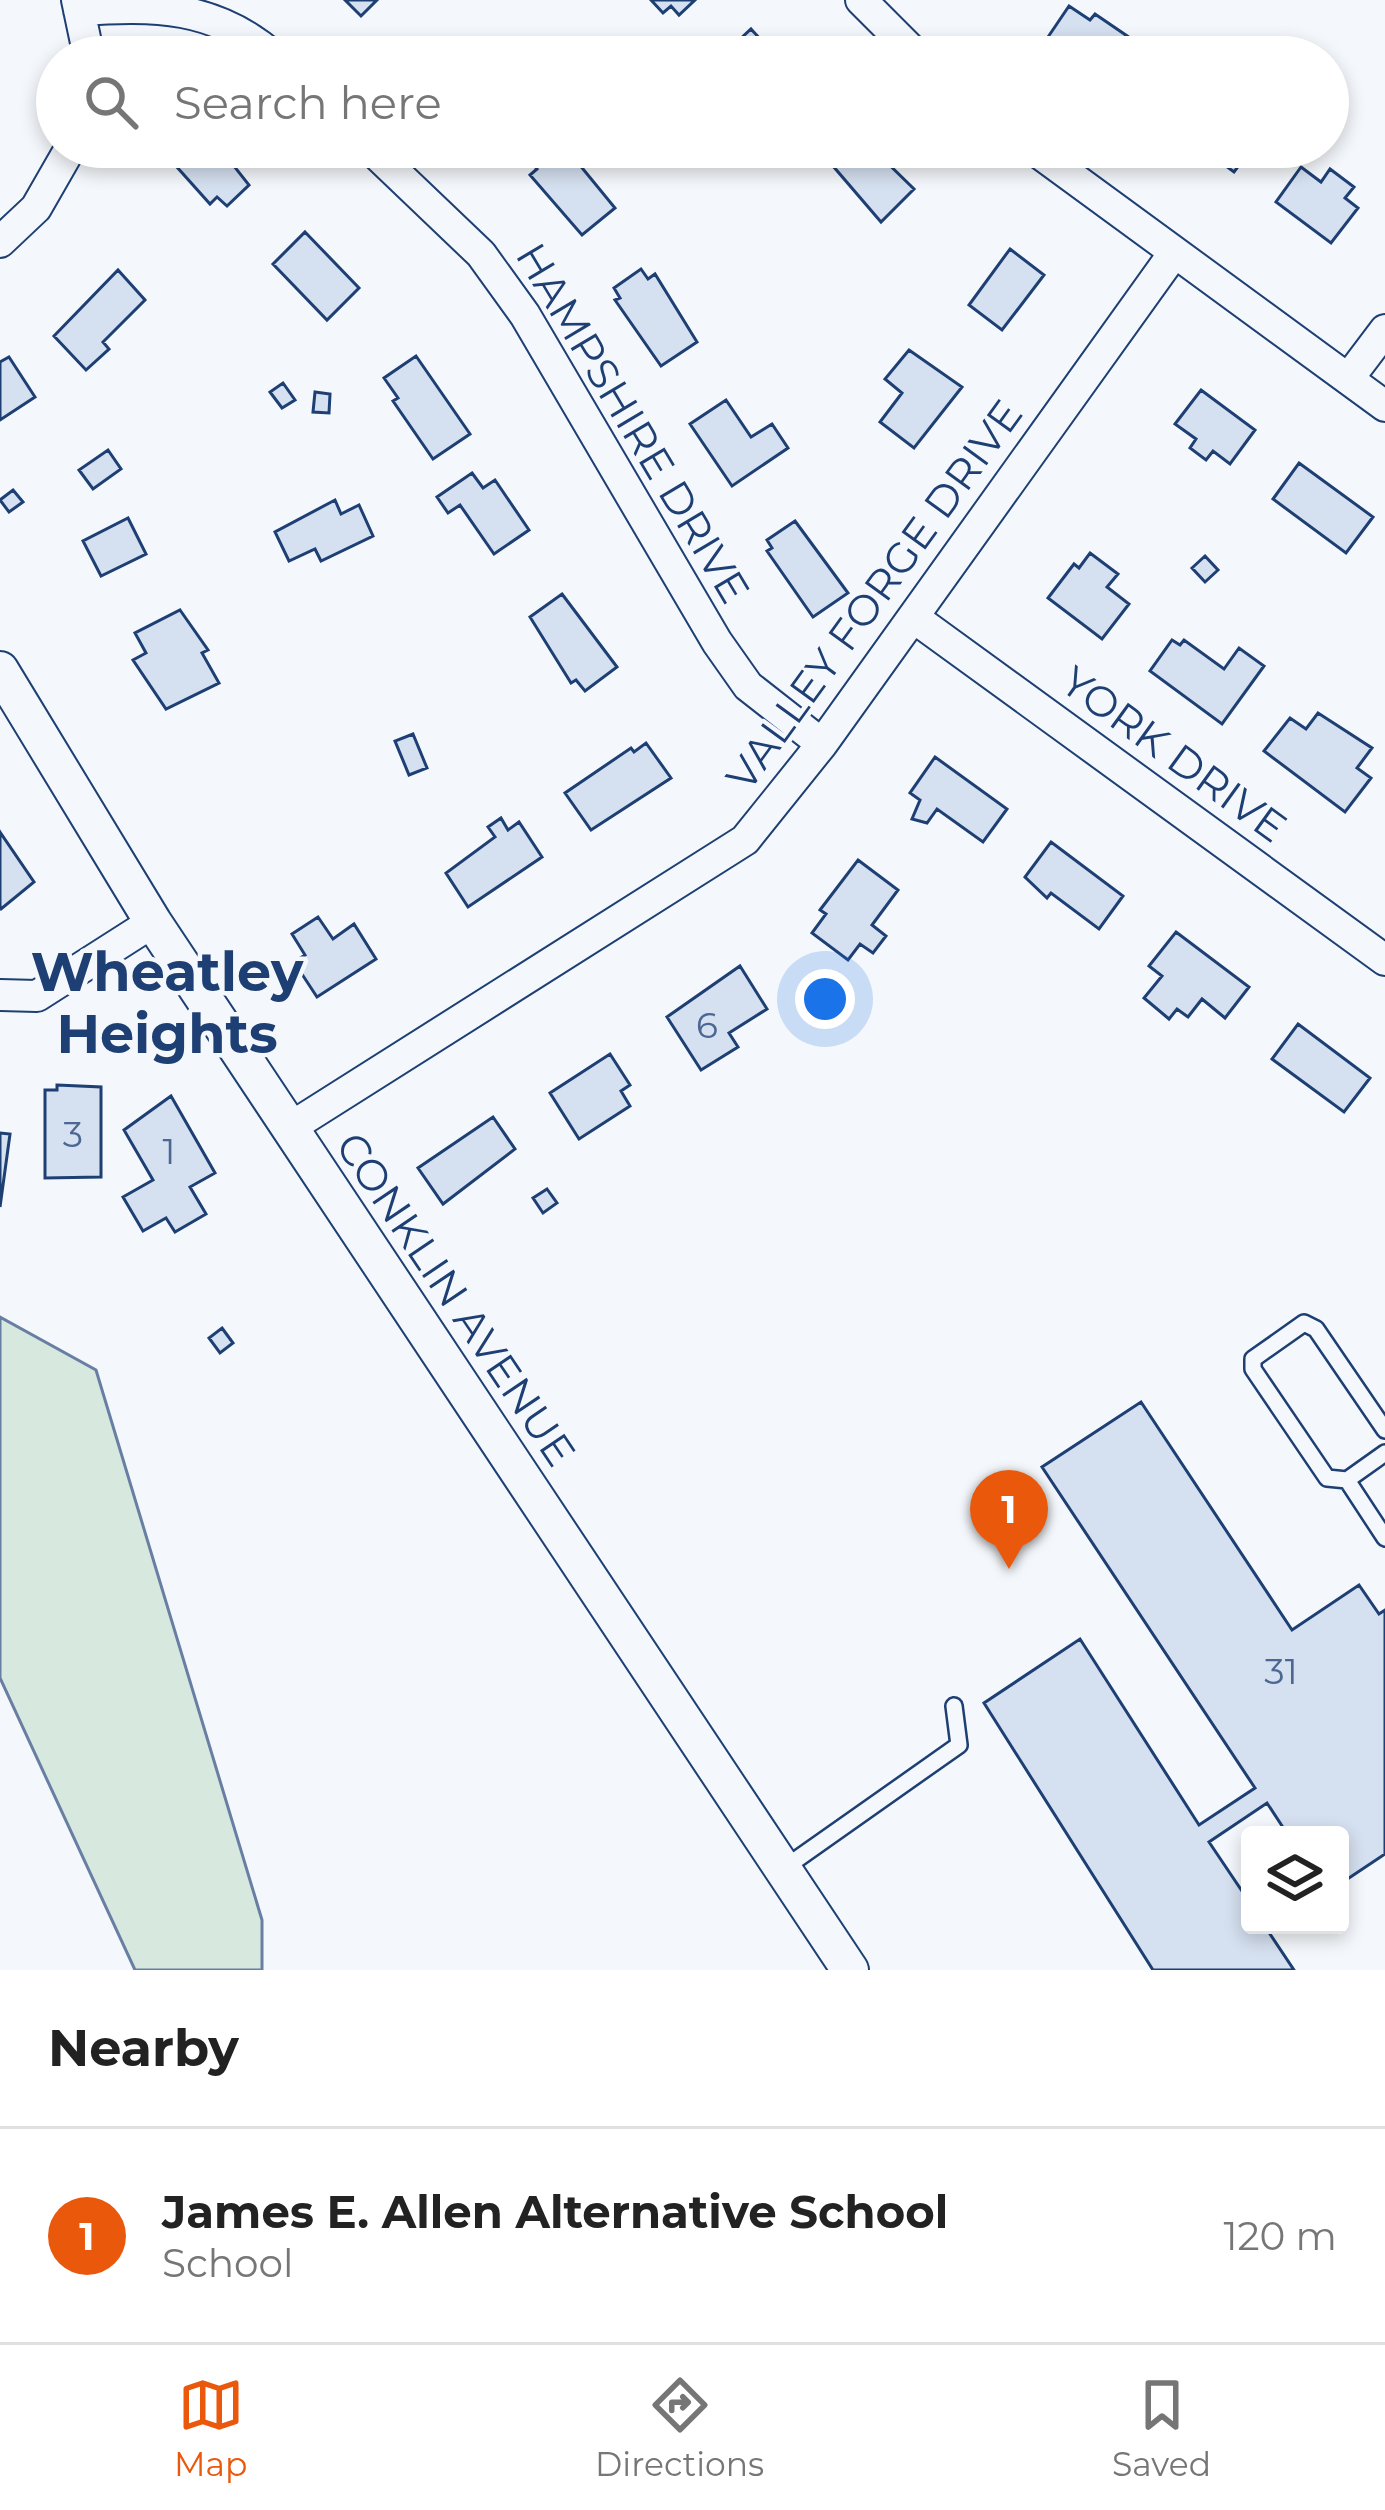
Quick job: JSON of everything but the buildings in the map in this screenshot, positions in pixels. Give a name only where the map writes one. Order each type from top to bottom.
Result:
[{"type":"street","points":[[861,0],[897,36]]},
{"type":"street","points":[[84,36],[78,5],[174,8],[223,20],[245,36]]},
{"type":"street","points":[[0,242],[36,208],[59,168]]},
{"type":"street","name":"HAMPSHIRE DRIVE","points":[[390,168],[481,254],[525,315],[717,642],[748,686],[822,744]]},
{"type":"street","points":[[1059,168],[1385,406]]},
{"type":"street","name":"VALLEY FORGE DRIVE","points":[[289,1129],[745,840],[822,744],[1174,253]]},
{"type":"street","points":[[1348,379],[1385,330]]},
{"type":"street","name":"YORK DRIVE","points":[[913,617],[1385,960]]},
{"type":"street","name":"CONKLIN AVENUE","points":[[0,670],[152,922],[850,1970]]},
{"type":"street","points":[[0,995],[37,996],[152,922]]},
{"type":"lane","points":[[1385,1430],[1316,1329],[1304,1323],[1253,1359],[1252,1369],[1328,1478],[1347,1480],[1385,1453]]},
{"type":"lane","points":[[1347,1480],[1385,1538]]},
{"type":"lane","points":[[783,1869],[958,1744],[954,1706]]},
{"type":"shaded area","points":[[0,1317],[96,1370],[262,1920],[262,1970],[135,1970],[0,1678]]},
{"type":"place","name":"James E. Allen Alternative School","points":[[1009,1569]]},
{"type":"district","name":"Wheatley Heights","points":[[167,1003]]}]
